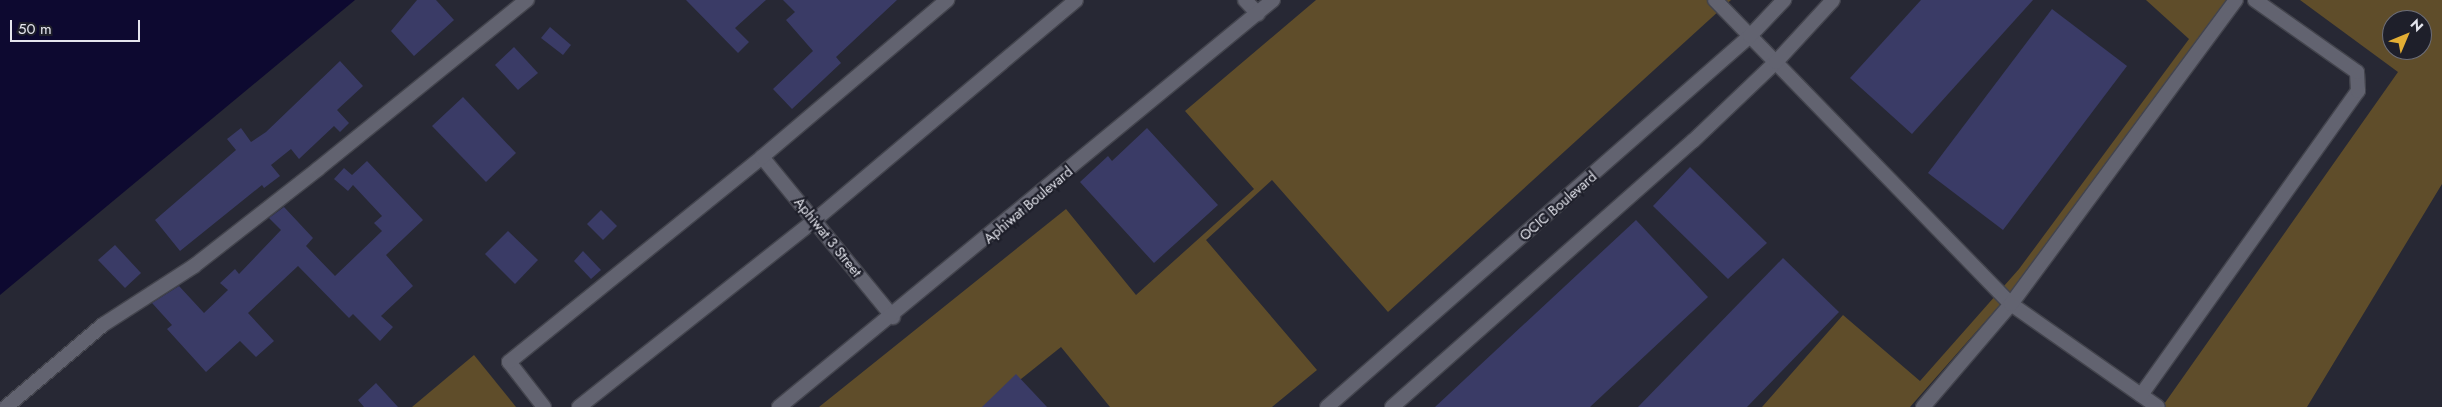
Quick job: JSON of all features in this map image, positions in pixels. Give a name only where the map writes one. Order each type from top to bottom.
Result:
[{"type":"street","points":[[6,407],[104,324],[194,266],[527,0]]},
{"type":"street","points":[[544,407],[509,362],[762,156],[947,0]]},
{"type":"street","points":[[579,407],[815,220],[1076,0]]},
{"type":"street","points":[[1246,0],[1258,14]]},
{"type":"street","name":"Aphiwat Boulevard","points":[[780,407],[893,317],[1273,0]]},
{"type":"street","points":[[1715,0],[2011,304],[2158,407]]},
{"type":"street","name":"OCIC Boulevard","points":[[1327,407],[1750,36],[1784,0]]},
{"type":"street","points":[[1392,407],[1686,147],[1776,62],[1834,0]]},
{"type":"street","points":[[1923,407],[2011,304],[2236,0]]},
{"type":"street","points":[[2140,395],[2358,91],[2357,72],[2255,0]]},
{"type":"street","name":"Aphiwat 3 Street","points":[[762,156],[893,317]]},
{"type":"shaded area","points":[[0,0],[355,0],[0,295]]},
{"type":"shaded area","points":[[1316,0],[1731,0],[1388,312],[1272,180],[1206,240],[1317,370],[1272,407],[1110,407],[1061,347],[986,407],[819,407],[1066,209],[1136,295],[1254,189],[1185,111]]},
{"type":"shaded area","points":[[2146,0],[2228,0],[2026,275],[1910,407],[1762,407],[1843,315],[1920,381],[2019,269],[2189,39]]},
{"type":"shaded area","points":[[2300,0],[2442,0],[2442,184],[2307,407],[2162,407],[2398,72]]},
{"type":"shaded area","points":[[474,355],[516,407],[412,407]]},
{"type":"building","points":[[417,0],[436,0],[454,20],[414,56],[391,31]]},
{"type":"building","points":[[686,0],[766,0],[735,28],[749,42],[738,53]]},
{"type":"building","points":[[783,0],[897,0],[836,57],[841,63],[792,109],[773,89],[813,51],[786,20],[795,12]]},
{"type":"building","points":[[1921,0],[2033,0],[1912,134],[1850,78]]},
{"type":"building","points":[[2052,9],[2127,66],[2003,230],[1928,173]]},
{"type":"building","points":[[550,27],[571,45],[563,55],[541,38]]},
{"type":"building","points":[[514,47],[538,73],[518,90],[495,65]]},
{"type":"building","points":[[340,61],[363,86],[337,110],[349,123],[340,132],[334,126],[299,159],[291,149],[271,165],[280,176],[264,188],[262,185],[180,251],[155,220],[236,150],[227,139],[241,128],[251,142],[266,132]]},
{"type":"building","points":[[463,97],[516,153],[486,182],[432,126]]},
{"type":"building","points":[[1147,128],[1218,205],[1154,263],[1080,182],[1108,156],[1112,161]]},
{"type":"building","points":[[367,161],[423,220],[386,255],[413,286],[381,316],[393,327],[380,341],[353,314],[349,318],[298,266],[248,313],[274,341],[256,357],[240,341],[206,372],[167,329],[172,325],[152,303],[179,286],[204,313],[228,290],[220,283],[235,269],[239,274],[281,230],[269,218],[284,207],[313,238],[306,246],[335,276],[382,231],[374,223],[382,216],[353,185],[348,191],[334,179],[344,168],[352,175]]},
{"type":"building","points":[[1690,167],[1767,243],[1728,279],[1653,206]]},
{"type":"building","points":[[601,210],[617,226],[603,240],[587,224]]},
{"type":"building","points":[[1636,220],[1708,297],[1590,407],[1435,407]]},
{"type":"building","points":[[508,231],[538,260],[515,284],[485,254]]},
{"type":"building","points":[[115,245],[141,273],[125,288],[98,260]]},
{"type":"building","points":[[583,251],[601,270],[591,279],[574,261]]},
{"type":"building","points":[[1783,258],[1839,312],[1747,407],[1638,407]]},
{"type":"building","points":[[1016,374],[1047,407],[982,407]]},
{"type":"building","points":[[376,383],[398,407],[364,407],[358,400]]}]
